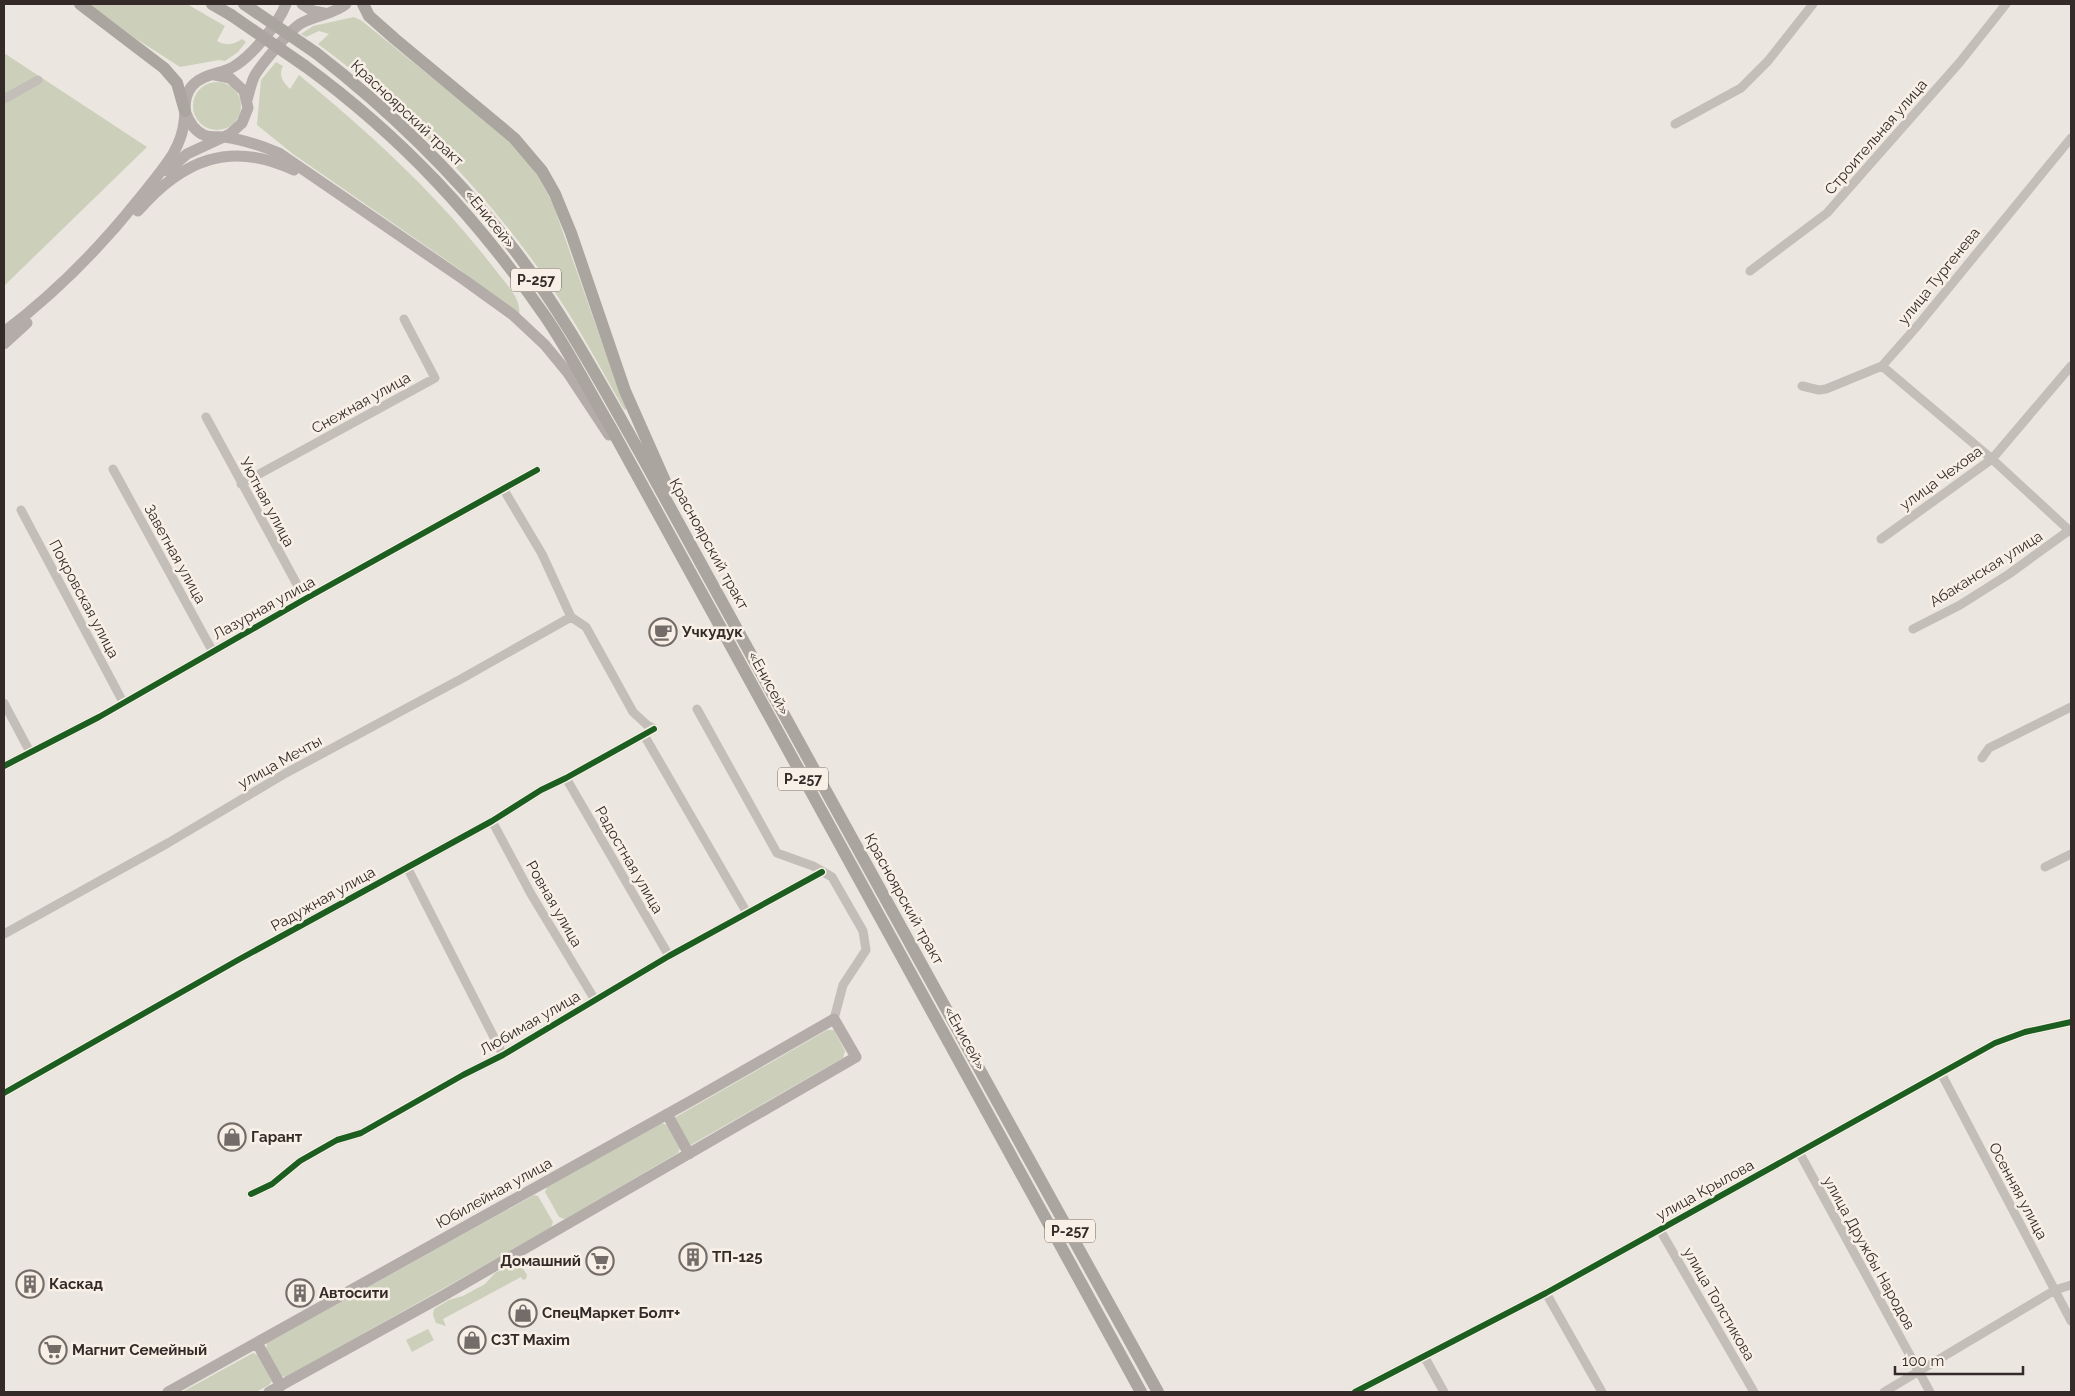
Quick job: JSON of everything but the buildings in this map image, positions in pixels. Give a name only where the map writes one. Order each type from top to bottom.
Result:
[{"type":"highway","points":[[80,4],[164,68],[176,83],[185,111]]},
{"type":"highway","name":"«Енисей»","points":[[212,4],[231,15],[346,96],[399,143],[454,200],[494,247],[546,318],[611,428],[1141,1392]]},
{"type":"highway","name":"Красноярский тракт","points":[[244,4],[316,53],[351,80],[411,135],[462,188],[510,244],[544,292],[594,371],[697,554],[1158,1392]]},
{"type":"highway","points":[[363,4],[369,16],[514,138],[542,171],[555,194],[570,233],[625,391],[697,554]]},
{"type":"main road","points":[[4,332],[64,282],[111,234],[173,154],[181,136],[187,95],[196,82],[232,68],[251,53],[286,4]]},
{"type":"main road","points":[[302,4],[313,11],[324,13]]},
{"type":"main road","points":[[247,100],[254,78],[268,58],[298,25],[324,13],[335,11],[346,4]]},
{"type":"main road","points":[[145,204],[172,165],[188,154],[237,130],[242,123],[248,108],[244,91],[230,78],[212,75]]},
{"type":"main road","points":[[185,111],[189,121],[203,135],[223,137],[262,146],[279,154],[513,315],[545,345],[568,373],[640,481]]},
{"type":"main road","points":[[4,344],[95,262],[145,204],[168,182],[185,170],[205,161],[228,156],[250,156],[275,161],[328,186]]},
{"type":"main road","points":[[269,1392],[448,1294],[856,1057],[834,1019]]},
{"type":"main road","name":"Юбилейная улица","points":[[168,1392],[834,1019]]},
{"type":"main road","points":[[667,1114],[689,1154]]},
{"type":"main road","points":[[257,1343],[280,1386]]},
{"type":"street","points":[[1675,124],[1741,88],[1768,61],[1813,4]]},
{"type":"street","name":"Строительная улица","points":[[1750,271],[1827,213],[1960,62],[2006,4]]},
{"type":"street","points":[[4,99],[38,80]]},
{"type":"street","name":"улица Тургенева","points":[[1802,386],[1826,389],[1882,366],[1919,324],[2071,138]]},
{"type":"street","name":"Снежная улица","points":[[241,484],[435,378],[404,319]]},
{"type":"street","points":[[1882,366],[1992,459],[2071,531]]},
{"type":"street","name":"улица Чехова","points":[[1881,539],[1992,459],[2071,366]]},
{"type":"street","name":"Уютная улица","points":[[206,417],[305,599]]},
{"type":"street","name":"Заветная улица","points":[[113,469],[213,652]]},
{"type":"street","name":"Лазурная улица","points":[[4,766],[99,717],[305,599],[537,470]]},
{"type":"street","points":[[504,490],[542,554],[572,617]]},
{"type":"street","name":"Покровская улица","points":[[21,510],[124,702]]},
{"type":"street","name":"Абаканская улица","points":[[1913,628],[1968,600],[2071,531]]},
{"type":"street","name":"Радужная улица","points":[[4,1094],[221,970],[492,821],[540,790],[566,778],[654,729],[646,725],[633,712],[586,627],[572,617]]},
{"type":"street","name":"улица Мечты","points":[[4,934],[286,773],[572,617]]},
{"type":"street","points":[[4,703],[30,752]]},
{"type":"street","points":[[1982,758],[1989,748],[2071,707]]},
{"type":"street","points":[[697,709],[777,853],[813,866],[832,877],[863,931],[866,950],[843,984],[834,1019]]},
{"type":"street","points":[[644,736],[747,912]]},
{"type":"street","name":"Радостная улица","points":[[566,778],[668,956]]},
{"type":"street","name":"Ровная улица","points":[[492,821],[531,894],[594,1000]]},
{"type":"street","points":[[2045,866],[2071,854]]},
{"type":"street","points":[[408,867],[503,1055]]},
{"type":"street","name":"Любимая улица","points":[[251,1194],[272,1184],[300,1161],[330,1144],[361,1132],[503,1055],[668,956],[822,872]]},
{"type":"street","name":"улица Крылова","points":[[1356,1392],[1546,1293],[1995,1044],[2025,1032],[2071,1022]]},
{"type":"street","name":"Осенняя улица","points":[[1941,1074],[2071,1321]]},
{"type":"street","name":"улица Дружбы Народов","points":[[1799,1152],[1930,1392]]},
{"type":"street","name":"улица Толстикова","points":[[1660,1230],[1754,1392]]},
{"type":"street","points":[[1884,1392],[2055,1290],[2071,1285]]},
{"type":"street","points":[[1546,1293],[1602,1392]]},
{"type":"street","points":[[1424,1356],[1444,1392]]},
{"type":"green space","points":[[89,4],[187,4],[225,26],[217,41],[223,44],[230,44],[242,39],[246,42],[238,52],[225,61],[219,60],[180,67],[135,38]]},
{"type":"green space","points":[[354,17],[362,21],[504,136],[538,176],[553,204],[627,408],[625,410],[579,330],[550,285],[526,251],[473,186],[414,125],[350,69],[318,44],[329,34],[319,31],[306,37],[301,34],[313,26]]},
{"type":"green space","points":[[4,53],[147,147],[4,286]]},
{"type":"green space","points":[[276,62],[283,66],[282,79],[290,89],[299,75],[379,144],[429,193],[475,244],[509,287],[518,303],[519,315],[459,269],[293,154],[257,125],[261,80]]},
{"type":"green space","points":[[212,82],[222,82],[231,86],[237,92],[240,97],[240,115],[231,126],[222,130],[212,130],[203,126],[197,120],[193,111],[193,101],[197,92],[203,86]]},
{"type":"green space","points":[[827,1030],[834,1030],[845,1051],[843,1058],[689,1146],[674,1118]]},
{"type":"green space","points":[[662,1123],[667,1125],[680,1148],[678,1153],[567,1218],[559,1217],[545,1192],[547,1187]]},
{"type":"green space","points":[[534,1195],[538,1196],[553,1222],[551,1228],[286,1377],[280,1376],[266,1350],[267,1343]]},
{"type":"green space","points":[[518,1261],[527,1275],[526,1279],[523,1280],[521,1277],[443,1319],[446,1326],[436,1323],[433,1315],[434,1309],[485,1284],[495,1273]]},
{"type":"green space","points":[[428,1329],[434,1340],[412,1352],[406,1340]]},
{"type":"green space","points":[[253,1353],[258,1355],[272,1381],[269,1385],[256,1392],[182,1392]]},
{"type":"cycle path","points":[[4,766],[99,717],[305,599],[537,470]]},
{"type":"cycle path","points":[[4,1093],[238,960],[492,821],[541,790],[654,729]]},
{"type":"cycle path","points":[[251,1194],[272,1184],[300,1161],[337,1140],[361,1133],[463,1075],[503,1055],[669,956],[822,872]]},
{"type":"cycle path","points":[[1355,1392],[1546,1293],[1995,1043],[2025,1032],[2071,1022]]},
{"type":"place","name":"Учкудук","points":[[663,632]]},
{"type":"place","name":"Гарант","points":[[232,1137]]},
{"type":"place","name":"ТП-125","points":[[693,1257]]},
{"type":"place","name":"Домашний","points":[[600,1261]]},
{"type":"place","name":"Каскад","points":[[30,1284]]},
{"type":"place","name":"Автосити","points":[[300,1293]]},
{"type":"place","name":"СпецМаркет Болт+","points":[[523,1313]]},
{"type":"place","name":"СЗТ Maxim","points":[[472,1340]]},
{"type":"place","name":"Магнит Семейный","points":[[53,1350]]}]
